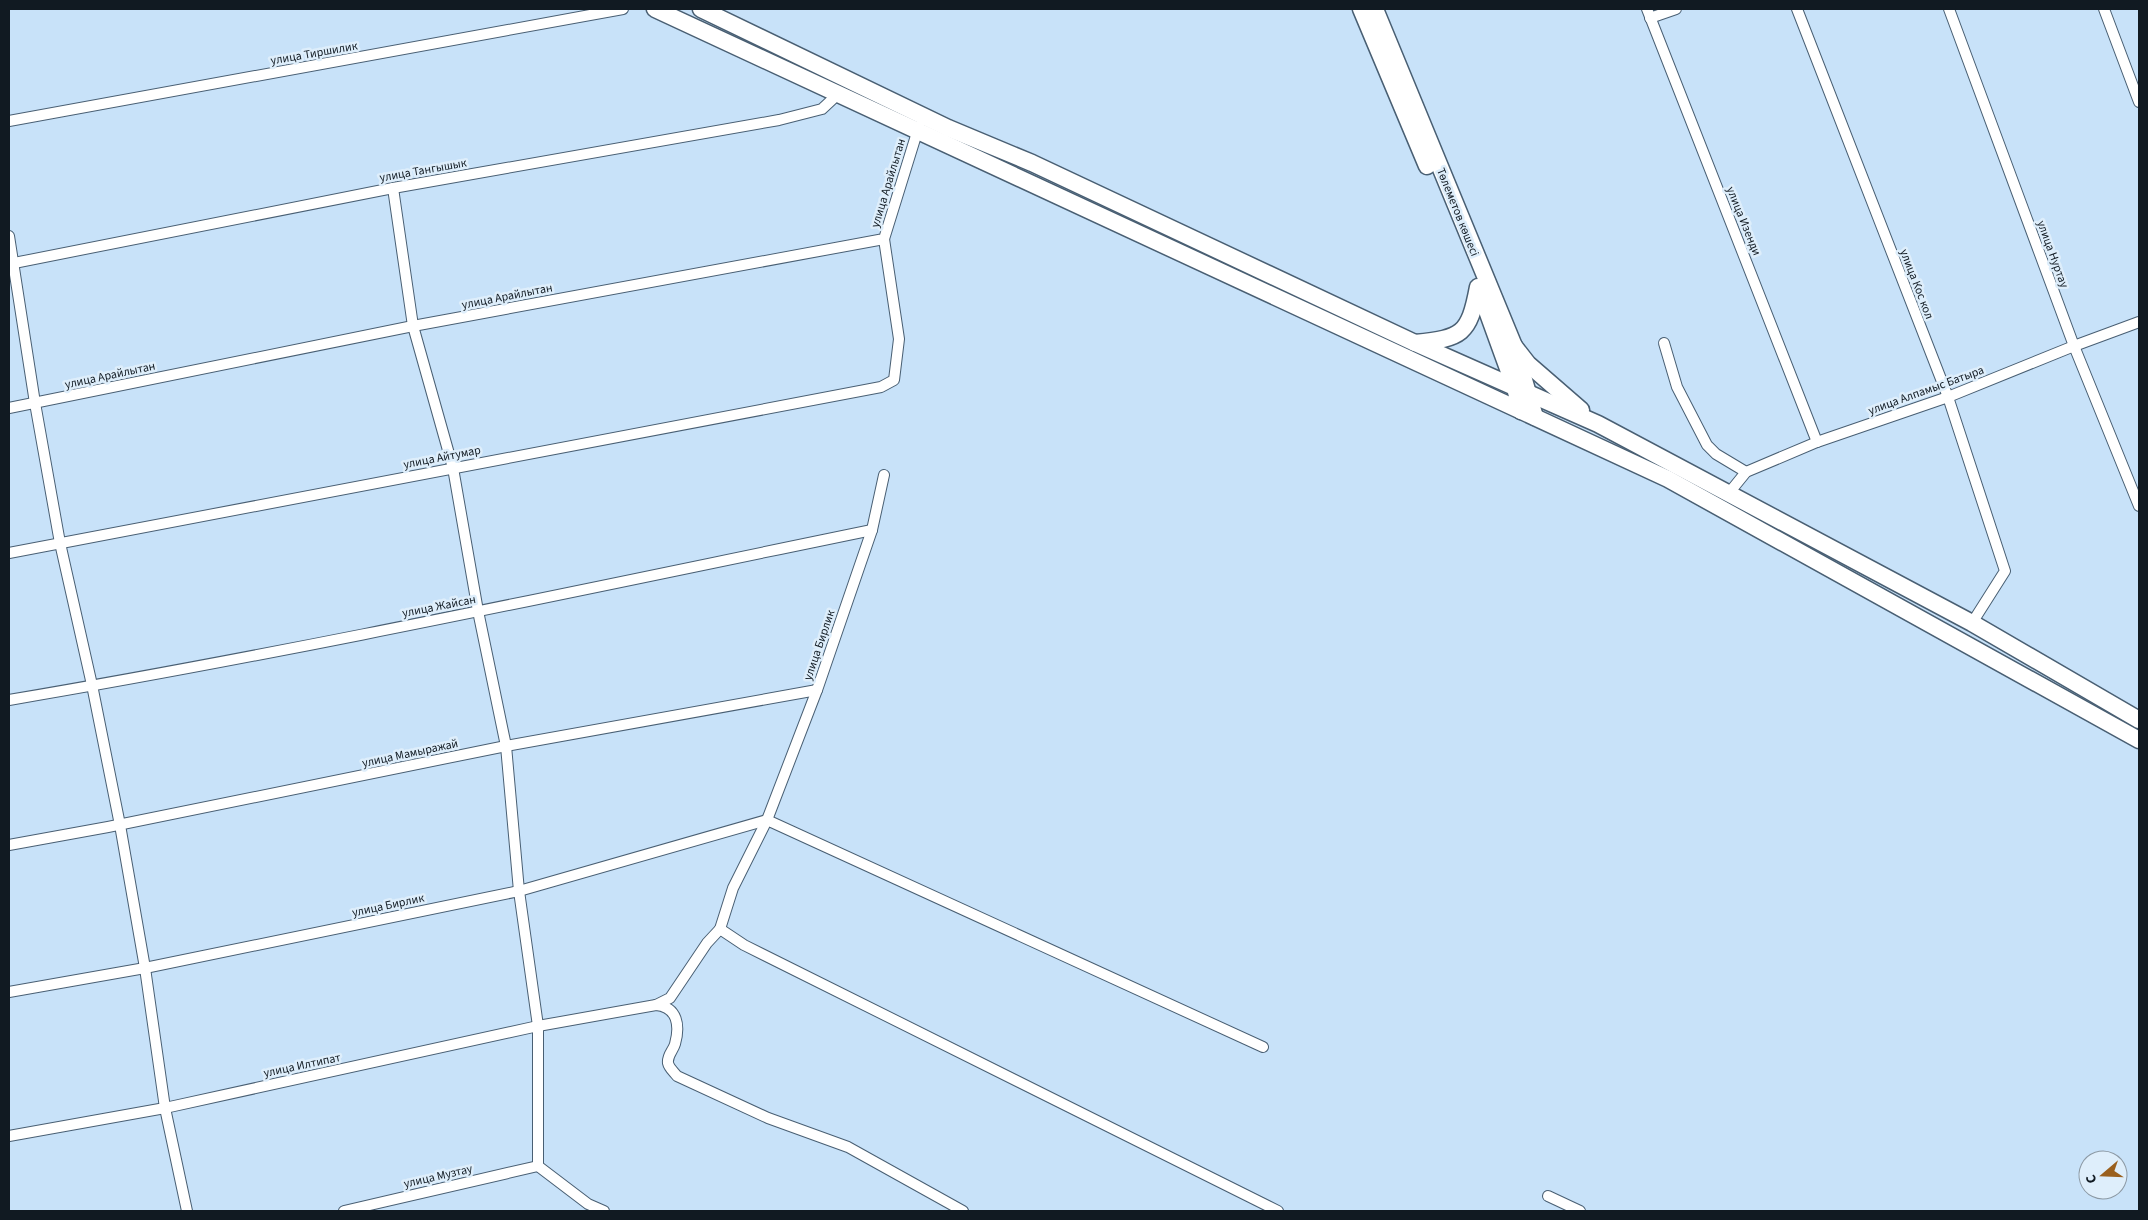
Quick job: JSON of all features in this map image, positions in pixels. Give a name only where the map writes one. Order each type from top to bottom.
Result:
[{"type":"main road","points":[[655,9],[1668,479],[2139,740]]},
{"type":"main road","points":[[701,9],[986,145],[1032,163],[1415,343],[1598,424],[1972,623],[2139,720]]},
{"type":"main road","name":"Төлеметов көшесі","points":[[1361,9],[1522,391]]},
{"type":"main road","name":"Төлеметов көшесі","points":[[1374,9],[1514,346],[1528,414]]},
{"type":"main road","points":[[1415,343],[1444,340],[1456,336],[1467,327],[1472,317],[1478,287]]},
{"type":"main road","points":[[1514,346],[1544,380],[1598,424]]},
{"type":"street","name":"улица Тиршилик","points":[[9,121],[623,9]]},
{"type":"street","points":[[1648,13],[1676,9]]},
{"type":"street","name":"улица Кос кол","points":[[1797,9],[1948,397],[2005,571],[1972,623]]},
{"type":"street","name":"улица Нуртау","points":[[1949,9],[2074,346],[2139,506]]},
{"type":"street","points":[[2104,9],[2139,102]]},
{"type":"street","name":"улица Изенди","points":[[1648,13],[1817,442]]},
{"type":"street","name":"улица Тангышык","points":[[11,263],[393,188],[779,120],[822,109],[837,95]]},
{"type":"street","name":"улица Арайлытан","points":[[9,408],[413,326],[884,239],[922,115]]},
{"type":"street","points":[[393,188],[413,326],[453,468],[478,611],[506,746],[520,891],[538,1026],[538,1166],[588,1204],[604,1211]]},
{"type":"street","points":[[9,236],[11,263],[60,543],[92,686],[120,825],[145,968],[165,1108],[187,1211]]},
{"type":"street","name":"улица Айтумар","points":[[9,553],[881,387],[894,380],[899,339],[884,239]]},
{"type":"street","name":"улица Алпамыс Батыра","points":[[1729,493],[1746,472],[1817,442],[1948,397],[2139,322]]},
{"type":"street","points":[[1664,343],[1677,388],[1707,445],[1716,454],[1746,472]]},
{"type":"street","name":"улица Бирлик","points":[[720,929],[733,888],[767,820],[817,690],[872,530],[884,475]]},
{"type":"street","name":"улица Жайсан","points":[[9,700],[92,686],[478,611],[872,530]]},
{"type":"street","name":"улица Мамыражай","points":[[9,845],[120,825],[506,746],[817,690]]},
{"type":"street","points":[[767,820],[1263,1047]]},
{"type":"street","name":"улица Бирлик","points":[[9,992],[145,968],[520,891],[767,820]]},
{"type":"street","points":[[656,1005],[670,998],[707,943],[720,929],[744,945],[1278,1211]]},
{"type":"street","points":[[656,1005],[667,1006],[674,1012],[677,1029],[674,1046],[668,1062],[670,1068],[677,1076],[768,1118],[848,1147],[963,1211]]},
{"type":"street","name":"улица Илтипат","points":[[9,1136],[165,1108],[538,1026],[656,1005]]},
{"type":"street","name":"улица Музтау","points":[[344,1211],[538,1166]]},
{"type":"street","points":[[1548,1196],[1580,1211]]}]
